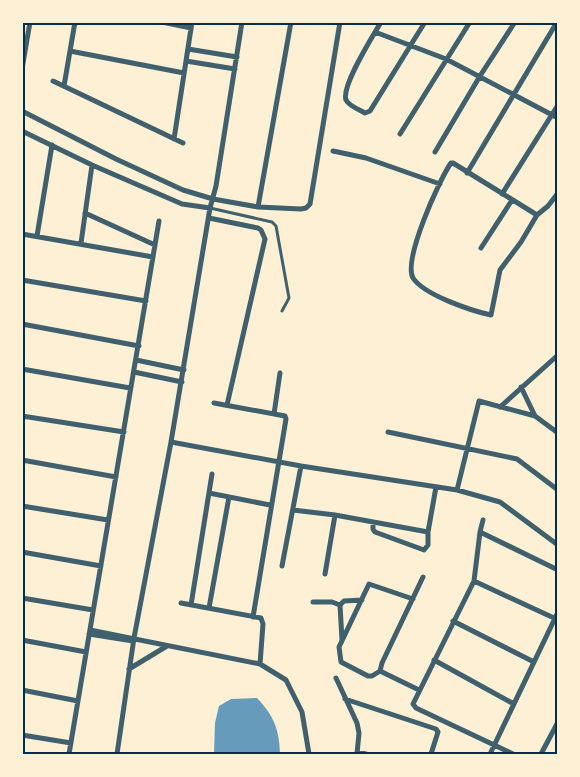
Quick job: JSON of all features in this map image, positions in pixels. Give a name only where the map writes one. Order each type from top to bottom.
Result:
[{"type":"street","points":[[22,69],[30,22]]},
{"type":"street","points":[[64,86],[75,22]]},
{"type":"street","points":[[162,22],[192,25],[174,139]]},
{"type":"street","points":[[117,754],[129,669],[182,382],[242,22]]},
{"type":"street","points":[[258,207],[291,22]]},
{"type":"street","points":[[22,111],[182,190],[213,199],[258,207],[301,210],[310,204],[340,22]]},
{"type":"street","points":[[381,22],[356,64],[346,96],[349,103],[365,113],[370,111],[424,22]]},
{"type":"street","points":[[400,134],[470,22]]},
{"type":"street","points":[[435,152],[480,76],[515,22]]},
{"type":"street","points":[[467,173],[557,22]]},
{"type":"street","points":[[376,32],[446,58],[558,118]]},
{"type":"street","points":[[188,49],[237,57]]},
{"type":"street","points":[[70,50],[184,73]]},
{"type":"street","points":[[186,60],[235,69]]},
{"type":"street","points":[[53,81],[182,143]]},
{"type":"street","points":[[502,194],[558,105]]},
{"type":"street","points":[[22,131],[92,165],[182,204],[210,208]]},
{"type":"street","points":[[37,236],[52,146]]},
{"type":"street","points":[[333,151],[366,158],[440,184]]},
{"type":"street","points":[[537,214],[451,163],[431,202],[414,245],[411,269],[413,277],[424,290],[472,310],[492,315],[500,270],[521,242],[537,214],[548,206],[558,193]]},
{"type":"street","points":[[81,243],[92,165]]},
{"type":"street","points":[[481,248],[512,200]]},
{"type":"street","points":[[85,213],[156,245]]},
{"type":"street","points":[[209,218],[258,228],[262,230],[265,239],[227,405]]},
{"type":"street","points":[[69,754],[159,221]]},
{"type":"street","points":[[22,234],[153,257]]},
{"type":"street","points":[[22,280],[146,301]]},
{"type":"street","points":[[22,324],[139,346]]},
{"type":"street","points":[[500,406],[558,355]]},
{"type":"street","points":[[136,360],[184,370]]},
{"type":"street","points":[[22,370],[130,388]]},
{"type":"street","points":[[134,372],[182,382]]},
{"type":"street","points":[[274,414],[280,373]]},
{"type":"street","points":[[521,387],[535,416]]},
{"type":"street","points":[[457,490],[479,401],[535,416],[557,431]]},
{"type":"street","points":[[214,403],[285,416],[286,419],[277,462],[253,617]]},
{"type":"street","points":[[22,416],[124,432]]},
{"type":"street","points":[[388,432],[517,459],[558,490]]},
{"type":"street","points":[[171,442],[277,462],[457,490],[500,502],[558,545]]},
{"type":"street","points":[[22,460],[116,477]]},
{"type":"street","points":[[282,566],[301,466]]},
{"type":"street","points":[[191,605],[212,474]]},
{"type":"street","points":[[373,522],[372,529],[375,532],[424,550],[428,546],[428,532],[436,487]]},
{"type":"street","points":[[209,493],[270,505]]},
{"type":"street","points":[[209,608],[229,497]]},
{"type":"street","points":[[22,506],[108,520]]},
{"type":"street","points":[[293,510],[335,515],[428,532]]},
{"type":"street","points":[[325,574],[335,515]]},
{"type":"street","points":[[483,520],[474,581],[412,704],[416,708],[513,754]]},
{"type":"street","points":[[480,532],[558,570]]},
{"type":"street","points":[[22,552],[101,566]]},
{"type":"street","points":[[413,599],[371,583],[367,586],[339,646],[341,662],[368,676],[372,676],[380,671],[382,663],[413,599],[423,576]]},
{"type":"street","points":[[474,581],[554,618]]},
{"type":"street","points":[[22,598],[94,610]]},
{"type":"street","points":[[340,605],[344,601],[362,600]]},
{"type":"street","points":[[313,602],[332,602],[340,605]]},
{"type":"street","points":[[181,603],[261,618],[263,621],[260,664]]},
{"type":"street","points":[[340,605],[342,641]]},
{"type":"street","points":[[490,754],[558,612]]},
{"type":"street","points":[[453,621],[534,662]]},
{"type":"street","points":[[90,632],[168,645],[260,664],[286,680],[302,712],[309,754]]},
{"type":"street","points":[[22,640],[86,652]]},
{"type":"street","points":[[129,669],[168,645]]},
{"type":"street","points":[[434,660],[514,704]]},
{"type":"street","points":[[380,671],[419,690]]},
{"type":"street","points":[[336,678],[357,723],[359,733],[357,753],[366,754]]},
{"type":"street","points":[[22,690],[78,701]]},
{"type":"street","points":[[345,699],[436,729],[438,732],[431,754]]},
{"type":"street","points":[[541,754],[558,722]]},
{"type":"street","points":[[22,735],[71,743]]},
{"type":"lane","points":[[210,208],[272,222],[276,226],[289,298],[282,311]]},
{"type":"water","points":[[257,698],[268,711],[277,730],[280,754],[214,754],[215,723],[219,706],[231,699]]}]
